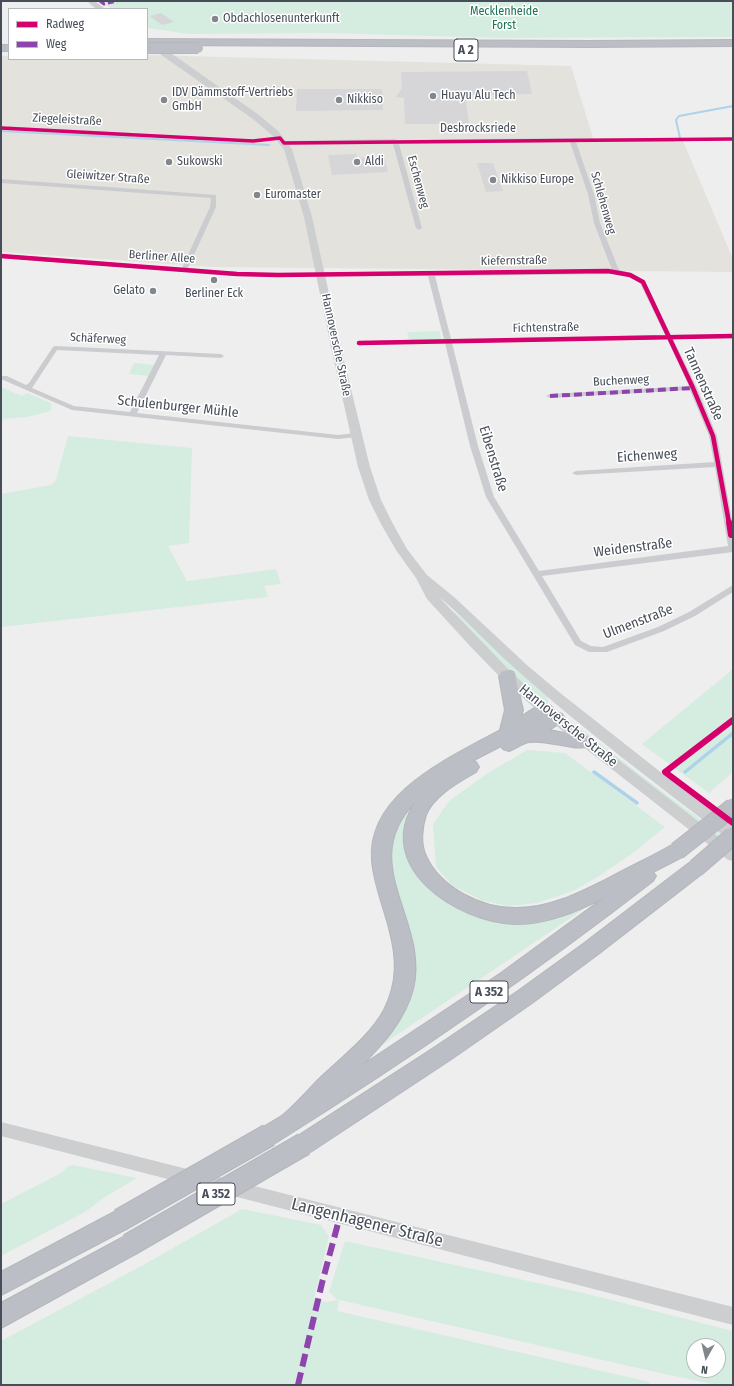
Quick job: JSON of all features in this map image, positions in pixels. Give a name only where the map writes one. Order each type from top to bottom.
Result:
[{"type":"highway","name":"A 2","points":[[149,45],[186,42],[733,44]]},
{"type":"highway","name":"A 2","points":[[149,45],[198,48],[733,50]]},
{"type":"highway","points":[[507,676],[514,710],[517,735]]},
{"type":"highway","points":[[559,709],[454,776],[426,801],[417,815],[413,841],[416,853],[426,873],[433,882],[461,902],[477,909],[515,916],[542,914],[581,901],[676,852]]},
{"type":"highway","points":[[292,1120],[363,1050],[387,1023],[403,988],[406,960],[398,922],[382,873],[381,845],[391,819],[410,795],[446,768],[517,735],[549,736],[585,742]]},
{"type":"highway","name":"A 352","points":[[1,1284],[120,1220],[269,1134],[410,1046],[509,979],[592,918],[733,807]]},
{"type":"highway","name":"A 352","points":[[1,1316],[129,1245],[304,1144],[432,1061],[526,996],[615,931],[696,868],[733,836]]},
{"type":"main road","points":[[90,1],[100,8]]},
{"type":"main road","name":"Hannoversche Straße","points":[[149,45],[256,117],[284,143],[288,149],[308,217],[364,467],[375,500],[394,536],[422,577],[425,586],[437,604],[507,676],[559,709],[658,778],[733,836]]},
{"type":"main road","name":"Hannoversche Straße","points":[[422,577],[445,596],[523,669],[559,709],[585,742],[733,856]]},
{"type":"main road","name":"Langenhagener Straße","points":[[1,1129],[733,1316]]},
{"type":"street","name":"Ziegeleistraße","points":[[1,128],[131,135]]},
{"type":"street","name":"Schlehenweg","points":[[572,140],[591,194],[597,223],[616,272]]},
{"type":"street","name":"Desbrocksriede","points":[[284,143],[673,140]]},
{"type":"street","name":"Eschenweg","points":[[395,141],[419,228]]},
{"type":"street","name":"Gleiwitzer Straße","points":[[1,181],[214,196],[213,207],[184,270]]},
{"type":"street","name":"Berliner Allee","points":[[1,256],[237,274],[321,274]]},
{"type":"street","name":"Kiefernstraße","points":[[321,274],[616,272],[630,274],[643,282],[670,338]]},
{"type":"street","name":"Eibenstraße","points":[[431,273],[476,452],[490,497],[538,574]]},
{"type":"street","name":"Fichtenstraße","points":[[359,343],[733,336]]},
{"type":"street","name":"Tannenstraße","points":[[670,338],[713,436],[733,549]]},
{"type":"street","name":"Schäferweg","points":[[27,388],[32,384],[55,348],[221,356]]},
{"type":"street","points":[[132,415],[164,354]]},
{"type":"street","name":"Schulenburger Mühle","points":[[4,378],[72,408],[338,437],[356,435]]},
{"type":"street","name":"Buchenweg","points":[[550,396],[693,388]]},
{"type":"street","name":"Eichenweg","points":[[576,473],[719,464]]},
{"type":"street","name":"Weidenstraße","points":[[538,574],[733,549]]},
{"type":"street","name":"Ulmenstraße","points":[[538,574],[578,642],[583,647],[596,650],[604,650],[660,629],[692,614],[733,588]]},
{"type":"shaded area","points":[[148,55],[571,66],[594,141],[683,141],[733,259],[733,272],[213,267],[1,252],[1,56],[8,56],[8,60],[148,60]]},
{"type":"green space","name":"Mecklenheide Forst","points":[[102,1],[733,1],[733,37],[501,38],[324,33],[189,34],[148,28],[148,8],[111,8]]},
{"type":"green space","points":[[440,331],[441,339],[409,340],[407,332]]},
{"type":"green space","points":[[134,363],[154,365],[148,376],[129,374]]},
{"type":"green space","points":[[1,387],[22,396],[27,393],[51,403],[51,411],[27,417],[4,419],[1,423]]},
{"type":"green space","points":[[68,436],[192,448],[189,543],[168,546],[187,581],[276,569],[281,584],[264,586],[268,597],[1,627],[1,494],[51,485],[56,480]]},
{"type":"green space","points":[[454,612],[548,697],[548,706],[516,677],[452,613]]},
{"type":"green space","points":[[733,669],[733,772],[709,793],[642,744]]},
{"type":"green space","points":[[572,722],[671,798],[733,842],[733,847],[686,815],[571,723]]},
{"type":"green space","points":[[510,740],[449,775],[429,791],[411,863],[428,888],[446,902],[468,912],[584,909],[379,1047],[404,1002],[385,851],[396,818],[446,773]]},
{"type":"green space","points":[[527,750],[565,753],[665,827],[637,850],[601,875],[573,891],[537,903],[508,906],[481,900],[452,885],[436,867],[433,824],[449,801],[488,773]]},
{"type":"green space","points":[[73,1165],[137,1178],[105,1197],[85,1212],[1,1256],[1,1204],[61,1173],[67,1167]]},
{"type":"green space","points":[[242,1209],[321,1225],[329,1236],[314,1299],[327,1302],[338,1300],[329,1292],[345,1241],[588,1294],[733,1331],[733,1385],[717,1385],[651,1371],[339,1300],[337,1311],[650,1382],[650,1385],[1,1385],[1,1341],[145,1264]]},
{"type":"building","points":[[161,13],[174,22],[162,25],[150,16]]},
{"type":"building","name":"Huayu Alu Tech","points":[[527,71],[532,94],[465,95],[469,124],[405,124],[404,98],[396,97],[402,88],[401,72]]},
{"type":"building","name":"Nikkiso","points":[[297,89],[382,89],[383,110],[296,111]]},
{"type":"building","name":"Aldi","points":[[356,154],[357,158],[384,157],[388,172],[332,175],[328,155]]},
{"type":"building","points":[[477,163],[493,163],[503,191],[486,192]]},
{"type":"waterway","points":[[680,138],[676,120],[679,116],[733,106]]},
{"type":"waterway","points":[[1,131],[269,145]]},
{"type":"waterway","points":[[685,772],[733,733]]},
{"type":"waterway","points":[[594,772],[637,803]]},
{"type":"marked path","points":[[100,1],[104,4],[117,1]]},
{"type":"marked path","points":[[550,396],[693,388]]},
{"type":"marked path","points":[[298,1385],[322,1283],[340,1216]]},
{"type":"cycle path","points":[[1,128],[253,141],[280,138],[284,143],[733,139]]},
{"type":"cycle path","points":[[1,256],[237,274],[278,275],[608,271],[630,275],[643,282],[693,388],[713,436],[731,535],[733,535]]},
{"type":"cycle path","points":[[359,343],[733,336]]},
{"type":"cycle path","points":[[733,720],[665,772],[733,823]]},
{"type":"place","name":"Obdachlosenunterkunft","points":[[215,19]]},
{"type":"place","name":"Huayu Alu Tech","points":[[433,96]]},
{"type":"place","name":"IDV Dämmstoff-Vertriebs GmbH","points":[[164,100]]},
{"type":"place","name":"Nikkiso","points":[[339,100]]},
{"type":"place","name":"Sukowski","points":[[169,162]]},
{"type":"place","name":"Aldi","points":[[357,162]]},
{"type":"place","name":"Nikkiso Europe","points":[[493,180]]},
{"type":"place","name":"Euromaster","points":[[257,195]]},
{"type":"place","name":"Berliner Eck","points":[[214,280]]},
{"type":"place","name":"Gelato","points":[[153,291]]}]
